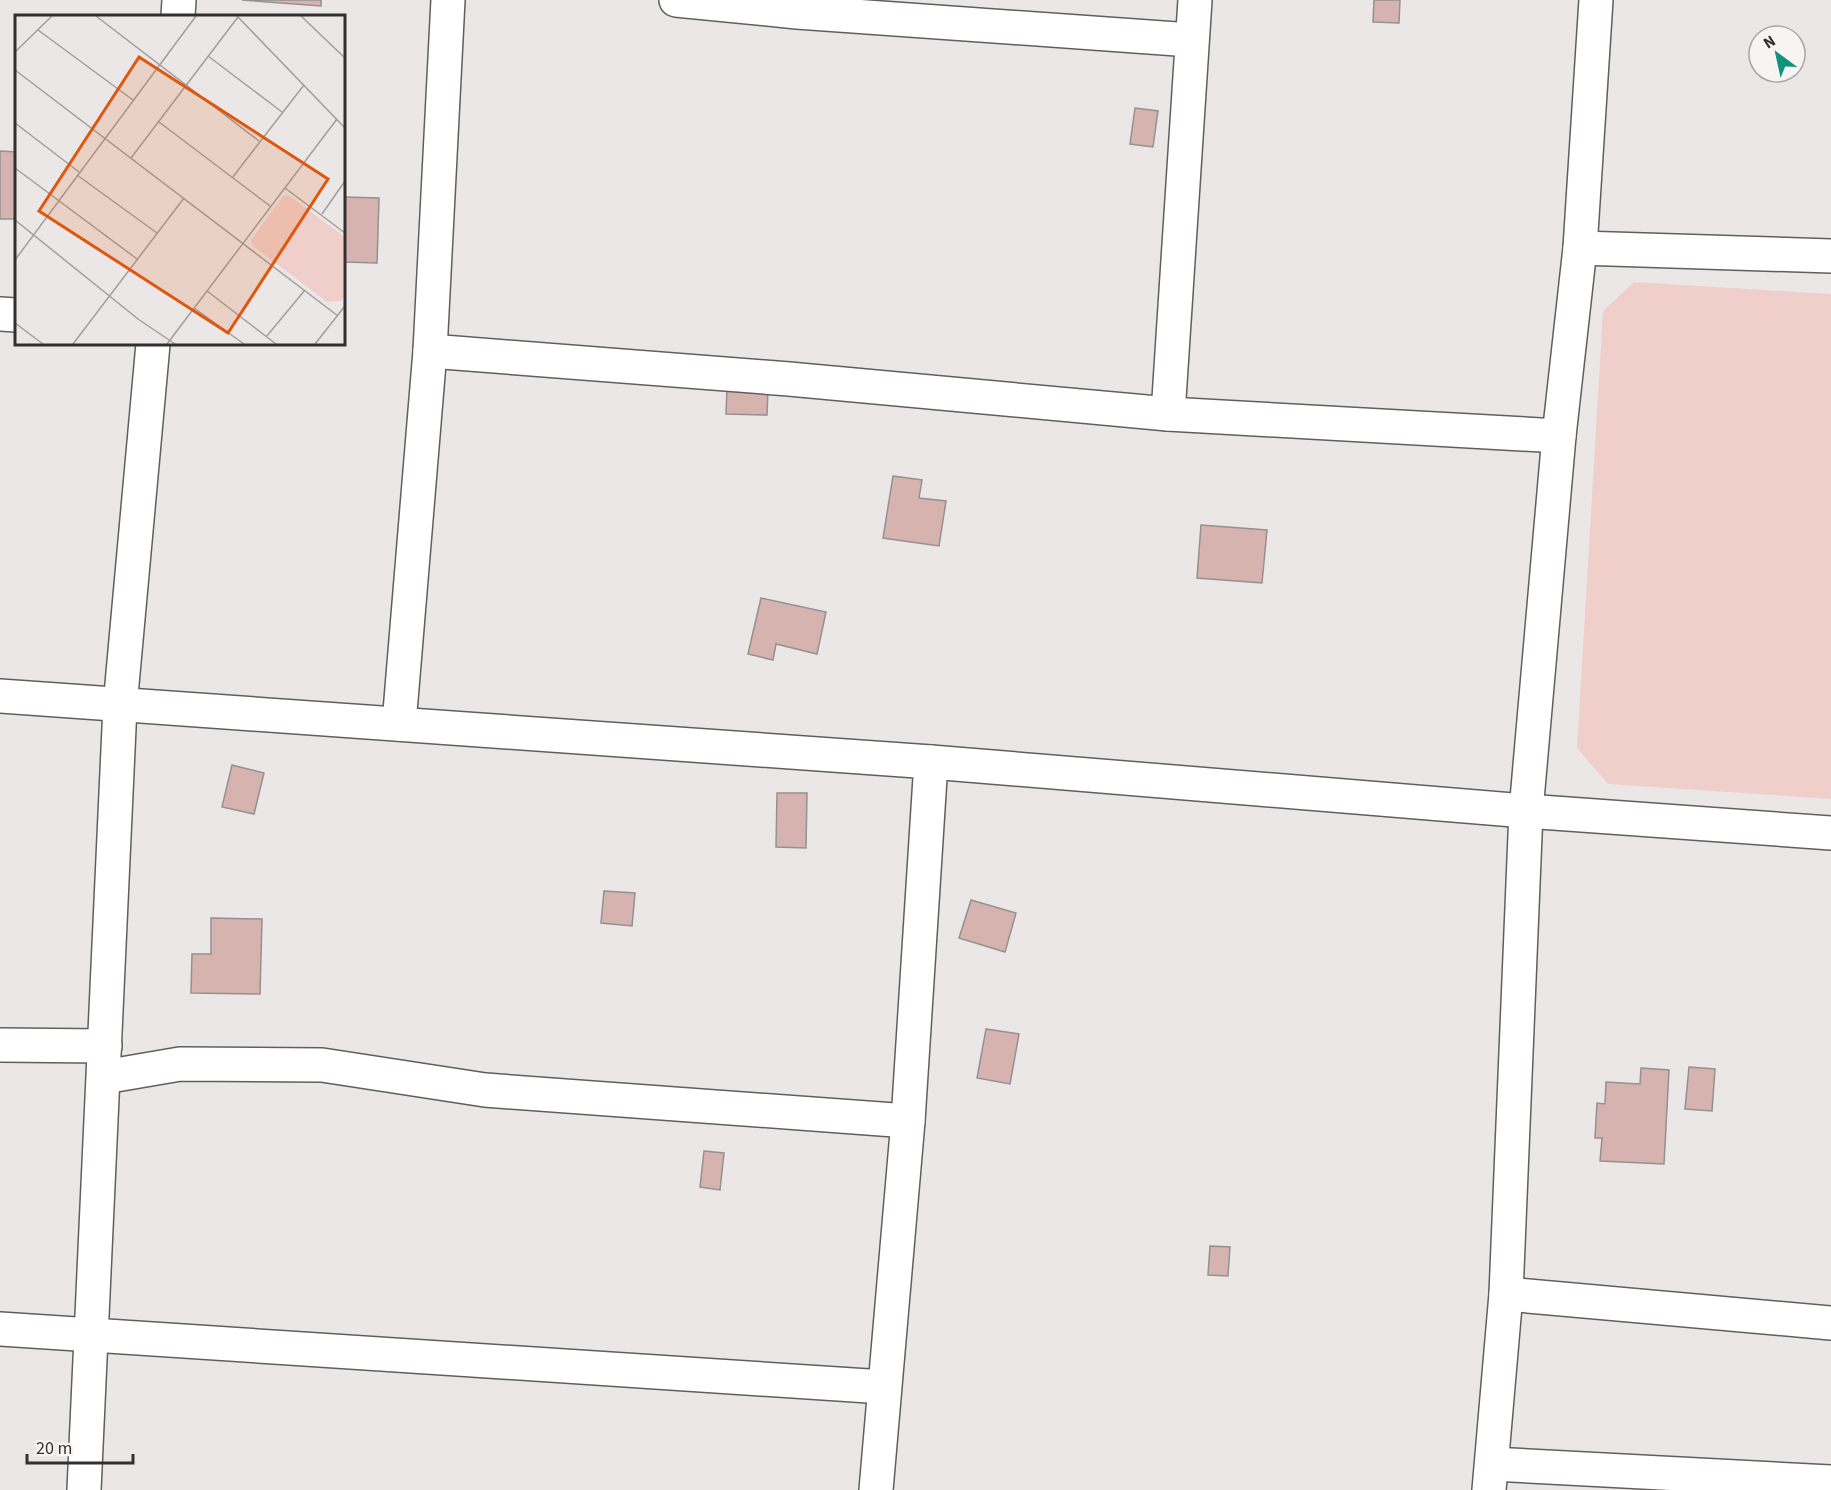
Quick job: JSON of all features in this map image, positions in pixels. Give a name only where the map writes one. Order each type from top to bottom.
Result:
[{"type":"street","points":[[178,15],[180,0]]},
{"type":"street","points":[[399,724],[430,351],[448,0]]},
{"type":"street","points":[[676,0],[797,12],[1191,40]]},
{"type":"street","points":[[1168,414],[1195,0]]},
{"type":"street","points":[[1596,0],[1581,248],[1559,436],[1526,811],[1506,1294],[1490,1477],[1831,1482]]},
{"type":"street","points":[[1581,248],[1831,256]]},
{"type":"street","points":[[0,314],[15,315]]},
{"type":"street","points":[[84,1490],[120,706],[153,345]]},
{"type":"street","points":[[430,351],[789,379],[1168,414],[1559,436]]},
{"type":"street","points":[[0,696],[931,762],[1526,811],[1831,833]]},
{"type":"street","points":[[876,1490],[908,1121],[931,762]]},
{"type":"street","points":[[0,1045],[105,1062],[322,1065],[485,1090],[908,1121]]},
{"type":"street","points":[[1506,1294],[1831,1323]]},
{"type":"street","points":[[0,1329],[884,1387]]},
{"type":"shaded area","points":[[1634,282],[1831,294],[1831,799],[1608,784],[1577,748],[1603,311]]},
{"type":"building","points":[[242,0],[321,0],[321,6]]},
{"type":"building","points":[[1374,0],[1400,0],[1399,23],[1373,22]]},
{"type":"building","points":[[1135,108],[1158,111],[1153,147],[1130,144]]},
{"type":"building","points":[[0,151],[15,152],[15,219],[0,219]]},
{"type":"building","points":[[345,197],[379,198],[377,263],[345,262]]},
{"type":"building","points":[[727,388],[768,389],[767,415],[726,414]]},
{"type":"building","points":[[893,476],[922,480],[919,498],[946,501],[939,546],[883,538]]},
{"type":"building","points":[[1201,525],[1267,530],[1262,583],[1197,578]]},
{"type":"building","points":[[761,598],[826,612],[817,654],[776,644],[773,660],[748,654]]},
{"type":"building","points":[[232,765],[264,773],[254,814],[222,807]]},
{"type":"building","points":[[777,793],[807,793],[806,848],[776,847]]},
{"type":"building","points":[[604,891],[635,893],[632,926],[601,923]]},
{"type":"building","points":[[971,900],[1016,913],[1005,952],[959,938]]},
{"type":"building","points":[[211,918],[262,919],[260,994],[191,993],[192,954],[211,954]]},
{"type":"building","points":[[986,1029],[1019,1034],[1010,1084],[977,1078]]},
{"type":"building","points":[[1689,1067],[1715,1069],[1712,1111],[1685,1109]]},
{"type":"building","points":[[1641,1068],[1669,1070],[1664,1164],[1600,1161],[1602,1138],[1595,1138],[1597,1103],[1605,1104],[1606,1082],[1640,1084]]},
{"type":"building","points":[[704,1151],[724,1153],[720,1190],[700,1187]]},
{"type":"building","points":[[1210,1246],[1230,1247],[1228,1276],[1208,1275]]}]
